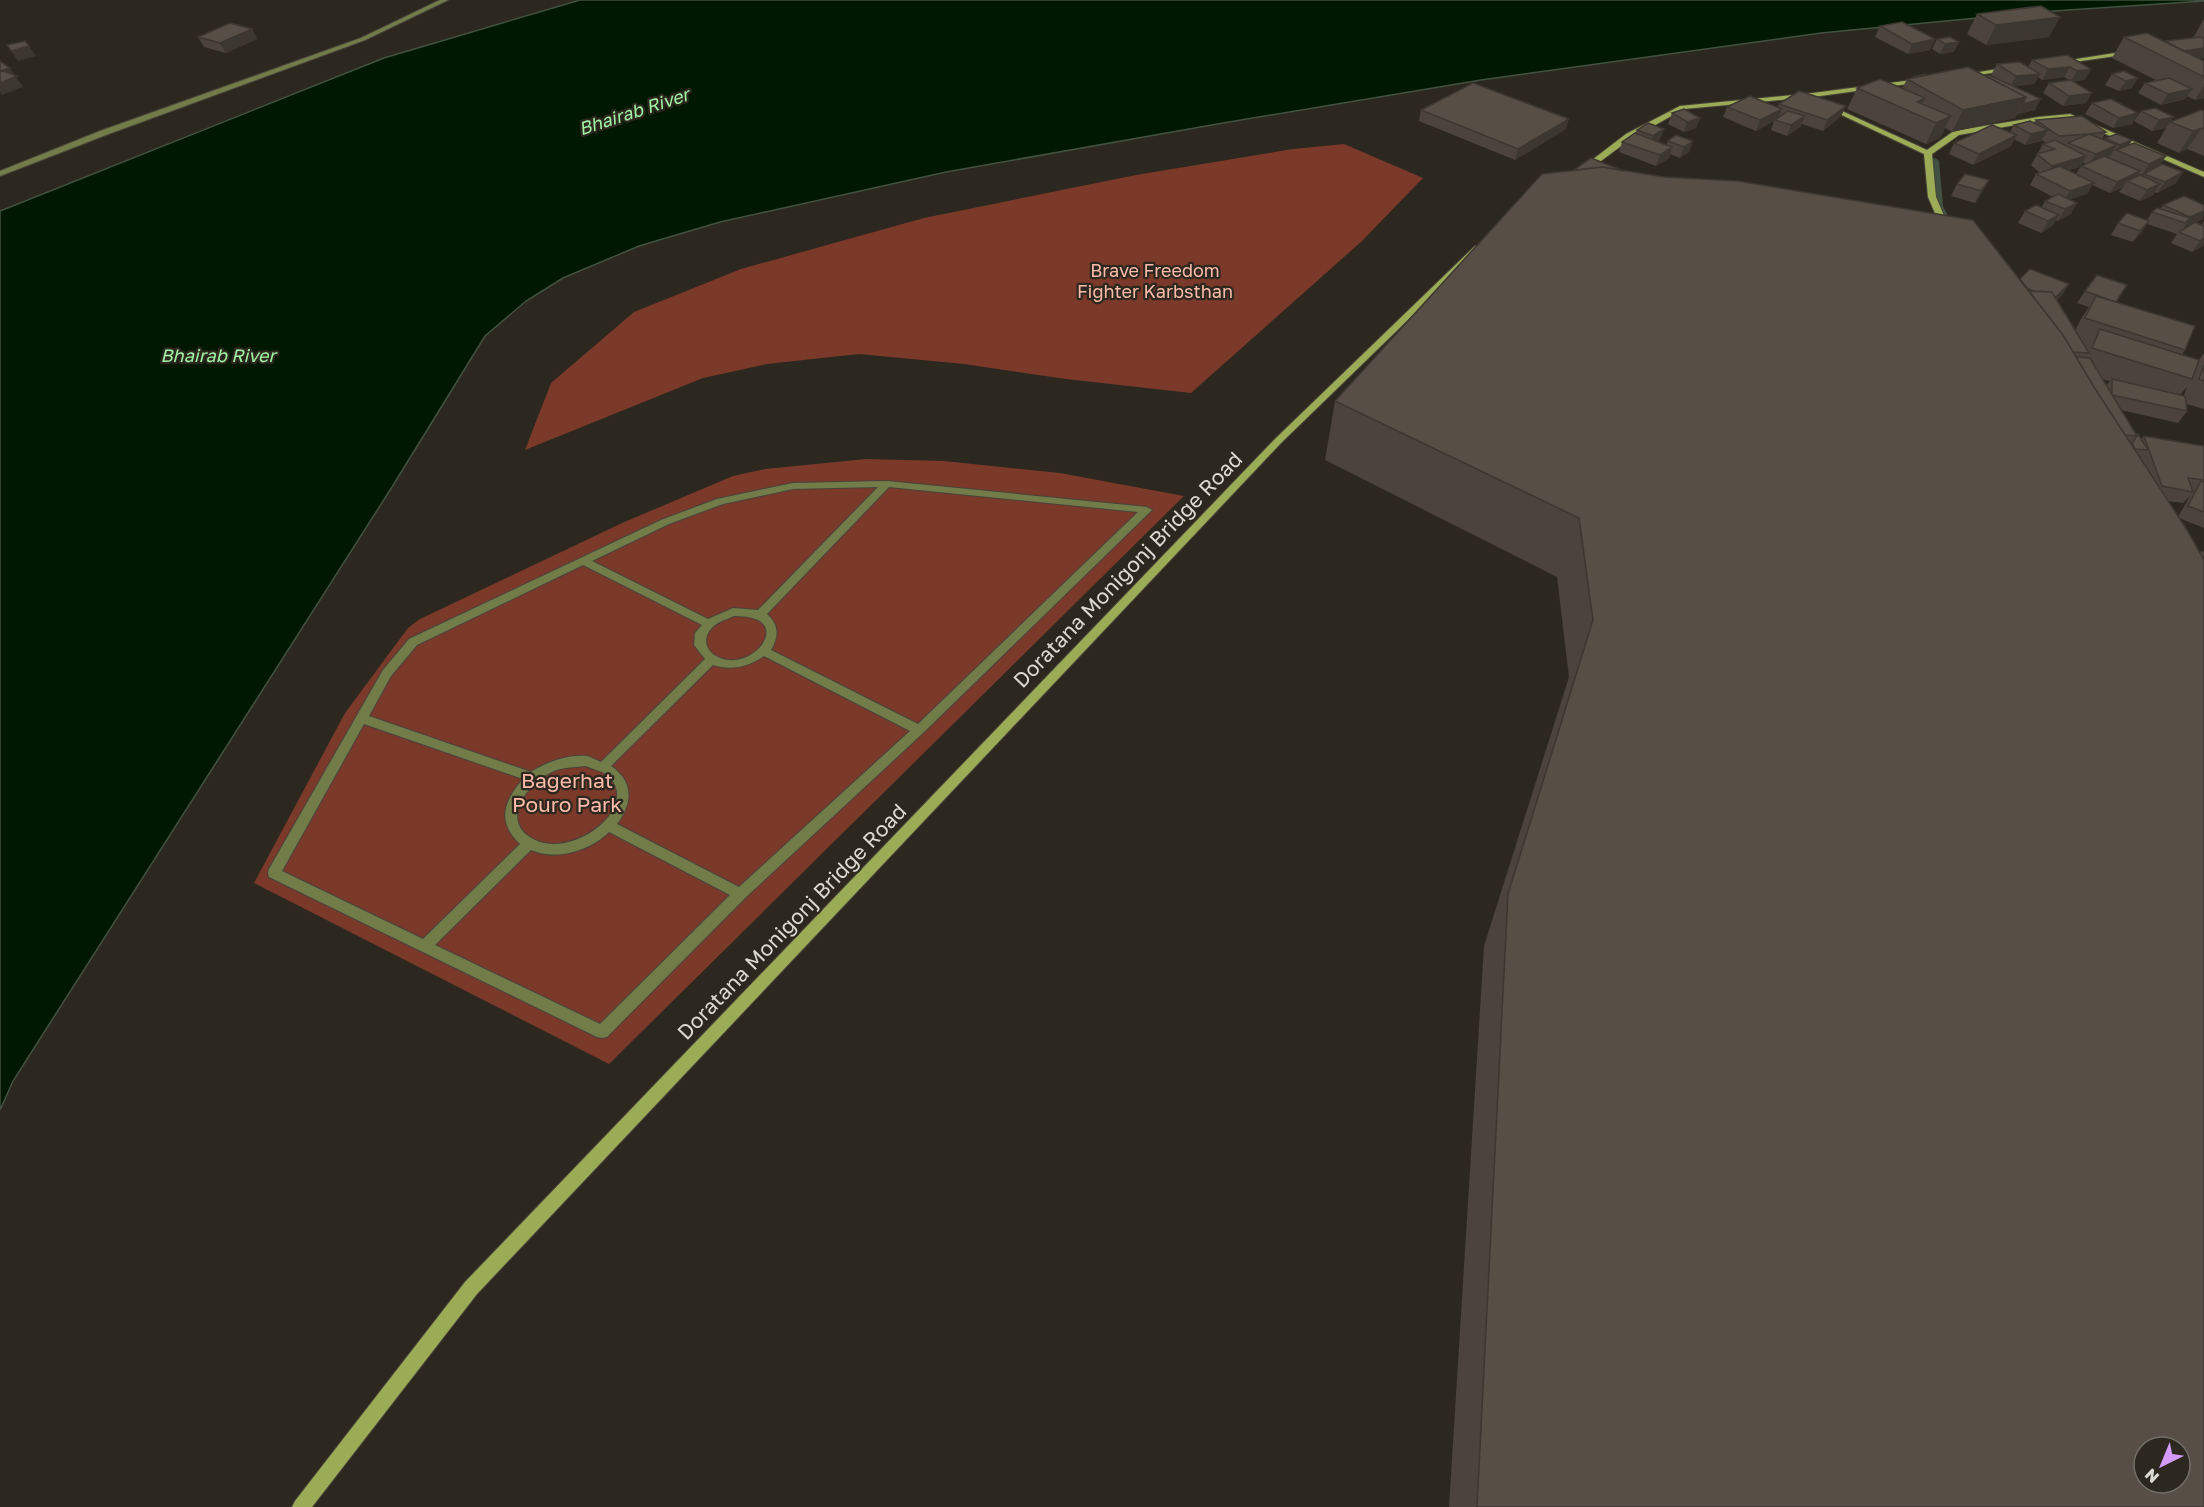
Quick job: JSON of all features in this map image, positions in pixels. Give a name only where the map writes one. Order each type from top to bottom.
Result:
[{"type":"main road","points":[[2050,63],[2145,50]]},
{"type":"main road","points":[[1955,76],[2026,66]]},
{"type":"main road","points":[[1572,178],[1629,136],[1682,106],[1803,96],[1932,79]]},
{"type":"main road","points":[[1803,96],[1928,153]]},
{"type":"main road","points":[[1928,153],[1957,134],[2038,119],[2070,116],[2204,175]]},
{"type":"main road","points":[[1928,153],[1932,197],[1949,236]]},
{"type":"main road","name":"Doratana Monigonj Bridge Road","points":[[301,1507],[479,1279],[1278,441],[1467,256],[1486,242]]},
{"type":"street","points":[[0,174],[104,133],[363,39],[446,0]]},
{"type":"street","points":[[760,615],[887,484]]},
{"type":"street","points":[[887,484],[1147,510],[919,730],[740,894],[602,1032],[274,873],[387,673],[412,642],[582,560],[665,522],[721,501],[793,486],[887,484]]},
{"type":"street","points":[[582,560],[708,624]]},
{"type":"street","points":[[733,612],[760,615],[769,622],[773,631],[771,642],[764,651],[752,659],[738,664],[724,664],[702,654],[699,644],[701,633],[708,624],[720,616],[733,612]]},
{"type":"street","points":[[764,651],[919,730]]},
{"type":"street","points":[[604,766],[711,660]]},
{"type":"street","points":[[362,718],[533,778]]},
{"type":"street","points":[[587,761],[604,766],[617,774],[623,787],[623,801],[617,817],[587,842],[567,849],[546,850],[529,844],[517,835],[510,822],[512,807],[519,792],[533,778],[550,768],[569,762],[587,761]]},
{"type":"street","points":[[609,826],[740,894]]},
{"type":"street","points":[[425,946],[529,844]]},
{"type":"green space","name":"Brave Freedom Fighter Karbsthan","points":[[1344,144],[1423,178],[1362,241],[1191,393],[1066,379],[964,364],[859,354],[767,364],[703,378],[525,450],[551,383],[634,312],[741,269],[924,218],[1136,175],[1293,149]]},
{"type":"green space","name":"Bagerhat Pouro Park","points":[[866,459],[944,461],[1060,473],[1184,496],[609,1064],[254,883],[345,713],[408,628],[420,619],[622,523],[733,476],[765,469]]},
{"type":"water","name":"Bhairab River","points":[[580,0],[2204,1],[2038,12],[1821,33],[1481,80],[1223,123],[946,172],[720,222],[639,246],[563,278],[526,301],[485,336],[392,487],[13,1081],[0,1110],[0,211],[384,58]]},
{"type":"building","points":[[2041,6],[2060,17],[1996,25],[1977,14]]},
{"type":"building","points":[[1902,22],[1935,39],[1912,44],[1880,26]]},
{"type":"building","points":[[230,23],[252,29],[220,43],[198,37]]},
{"type":"building","points":[[2147,33],[2204,61],[2204,77],[2124,37]]},
{"type":"building","points":[[1950,37],[1959,42],[1945,44],[1937,39]]},
{"type":"building","points":[[2204,38],[2204,48],[2184,51],[2165,41]]},
{"type":"building","points":[[25,41],[29,46],[11,51],[7,45]]},
{"type":"building","points":[[2067,55],[2091,69],[2077,71],[2070,67],[2048,69],[2032,60]]},
{"type":"building","points":[[0,61],[10,68],[0,71]]},
{"type":"building","points":[[2020,62],[2040,74],[2016,76],[1997,64]]},
{"type":"building","points":[[1968,67],[2026,97],[1963,110],[1907,79]]},
{"type":"building","points":[[2124,71],[2138,78],[2126,81],[2112,74]]},
{"type":"building","points":[[0,72],[17,76],[0,83]]},
{"type":"building","points":[[1989,75],[2041,99],[2023,104],[2026,97],[1986,76]]},
{"type":"building","points":[[2169,78],[2192,89],[2168,94],[2145,83]]},
{"type":"building","points":[[1880,79],[1925,98],[1917,102],[1951,116],[1936,123],[1857,88]]},
{"type":"building","points":[[2071,80],[2092,93],[2069,96],[2049,83]]},
{"type":"building","points":[[1473,83],[1569,119],[1518,149],[1421,110]]},
{"type":"building","points":[[1799,91],[1846,106],[1827,120],[1779,104]]},
{"type":"building","points":[[1750,96],[1782,109],[1760,120],[1727,107]]},
{"type":"building","points":[[2111,99],[2138,113],[2119,118],[2092,103]]},
{"type":"building","points":[[2155,108],[2174,117],[2159,120],[2141,111]]},
{"type":"building","points":[[1684,109],[1700,118],[1687,122],[1672,113]]},
{"type":"building","points":[[2201,110],[2204,111],[2204,129],[2193,131],[2170,122]]},
{"type":"building","points":[[1788,111],[1805,116],[1791,125],[1775,120]]},
{"type":"building","points":[[2082,116],[2106,132],[2059,136],[2036,120]]},
{"type":"building","points":[[2030,121],[2048,130],[2031,134],[2014,125]]},
{"type":"building","points":[[1648,123],[1664,129],[1653,136],[1637,130]]},
{"type":"building","points":[[1992,125],[2017,135],[1979,154],[1954,143]]},
{"type":"building","points":[[1635,133],[1672,147],[1660,155],[1622,142]]},
{"type":"building","points":[[2089,134],[2117,145],[2096,154],[2068,143]]},
{"type":"building","points":[[2117,134],[2132,140],[2120,145],[2105,138]]},
{"type":"building","points":[[1676,135],[1693,141],[1684,147],[1668,141]]},
{"type":"building","points":[[2055,140],[2086,156],[2052,166],[2037,154],[2055,149],[2043,144]]},
{"type":"building","points":[[2134,143],[2166,156],[2149,164],[2116,150]]},
{"type":"building","points":[[2104,156],[2140,171],[2117,182],[2081,166]]},
{"type":"building","points":[[1591,158],[1624,171],[1603,167],[1574,170]]},
{"type":"building","points":[[2162,164],[2183,172],[2165,182],[2144,174]]},
{"type":"building","points":[[2060,166],[2094,183],[2070,191],[2036,174]]},
{"type":"building","points":[[1603,167],[1664,177],[1738,181],[1973,220],[2063,335],[2204,560],[2204,1507],[1477,1507],[1508,894],[1593,620],[1579,518],[1335,401],[1542,174]]},
{"type":"building","points":[[1965,174],[1989,180],[1981,191],[1957,184]]},
{"type":"building","points":[[2140,175],[2160,184],[2147,190],[2127,181]]},
{"type":"building","points":[[2058,194],[2077,203],[2065,209],[2045,201]]},
{"type":"building","points":[[2184,196],[2204,205],[2204,211],[2190,217],[2163,205]]},
{"type":"building","points":[[2036,205],[2059,215],[2048,221],[2025,211]]},
{"type":"building","points":[[2157,208],[2190,218],[2185,223],[2152,212]]},
{"type":"building","points":[[2127,213],[2149,221],[2140,231],[2118,223]]},
{"type":"building","points":[[2195,222],[2204,226],[2204,238],[2200,241],[2179,232]]},
{"type":"building","points":[[2030,269],[2069,284],[2055,298],[2052,292],[2034,291],[2027,288],[2020,279]]},
{"type":"building","points":[[2097,275],[2127,285],[2116,302],[2085,291]]},
{"type":"building","points":[[2029,291],[2052,292],[2089,353],[2073,352],[2063,335]]},
{"type":"building","points":[[2096,296],[2195,326],[2185,350],[2085,318]]},
{"type":"building","points":[[2100,329],[2199,360],[2192,379],[2092,348]]},
{"type":"building","points":[[2076,357],[2090,358],[2137,436],[2125,435]]},
{"type":"building","points":[[2204,365],[2204,381],[2199,379]]},
{"type":"building","points":[[2112,379],[2185,396],[2187,411],[2112,395]]},
{"type":"building","points":[[2136,434],[2148,450],[2135,449],[2132,443]]},
{"type":"building","points":[[2144,436],[2204,446],[2204,480],[2188,478],[2193,492],[2162,486]]},
{"type":"building","points":[[2201,481],[2204,482],[2204,512],[2188,506]]},
{"type":"waterway","points":[[1935,161],[1939,206],[1946,221]]}]
